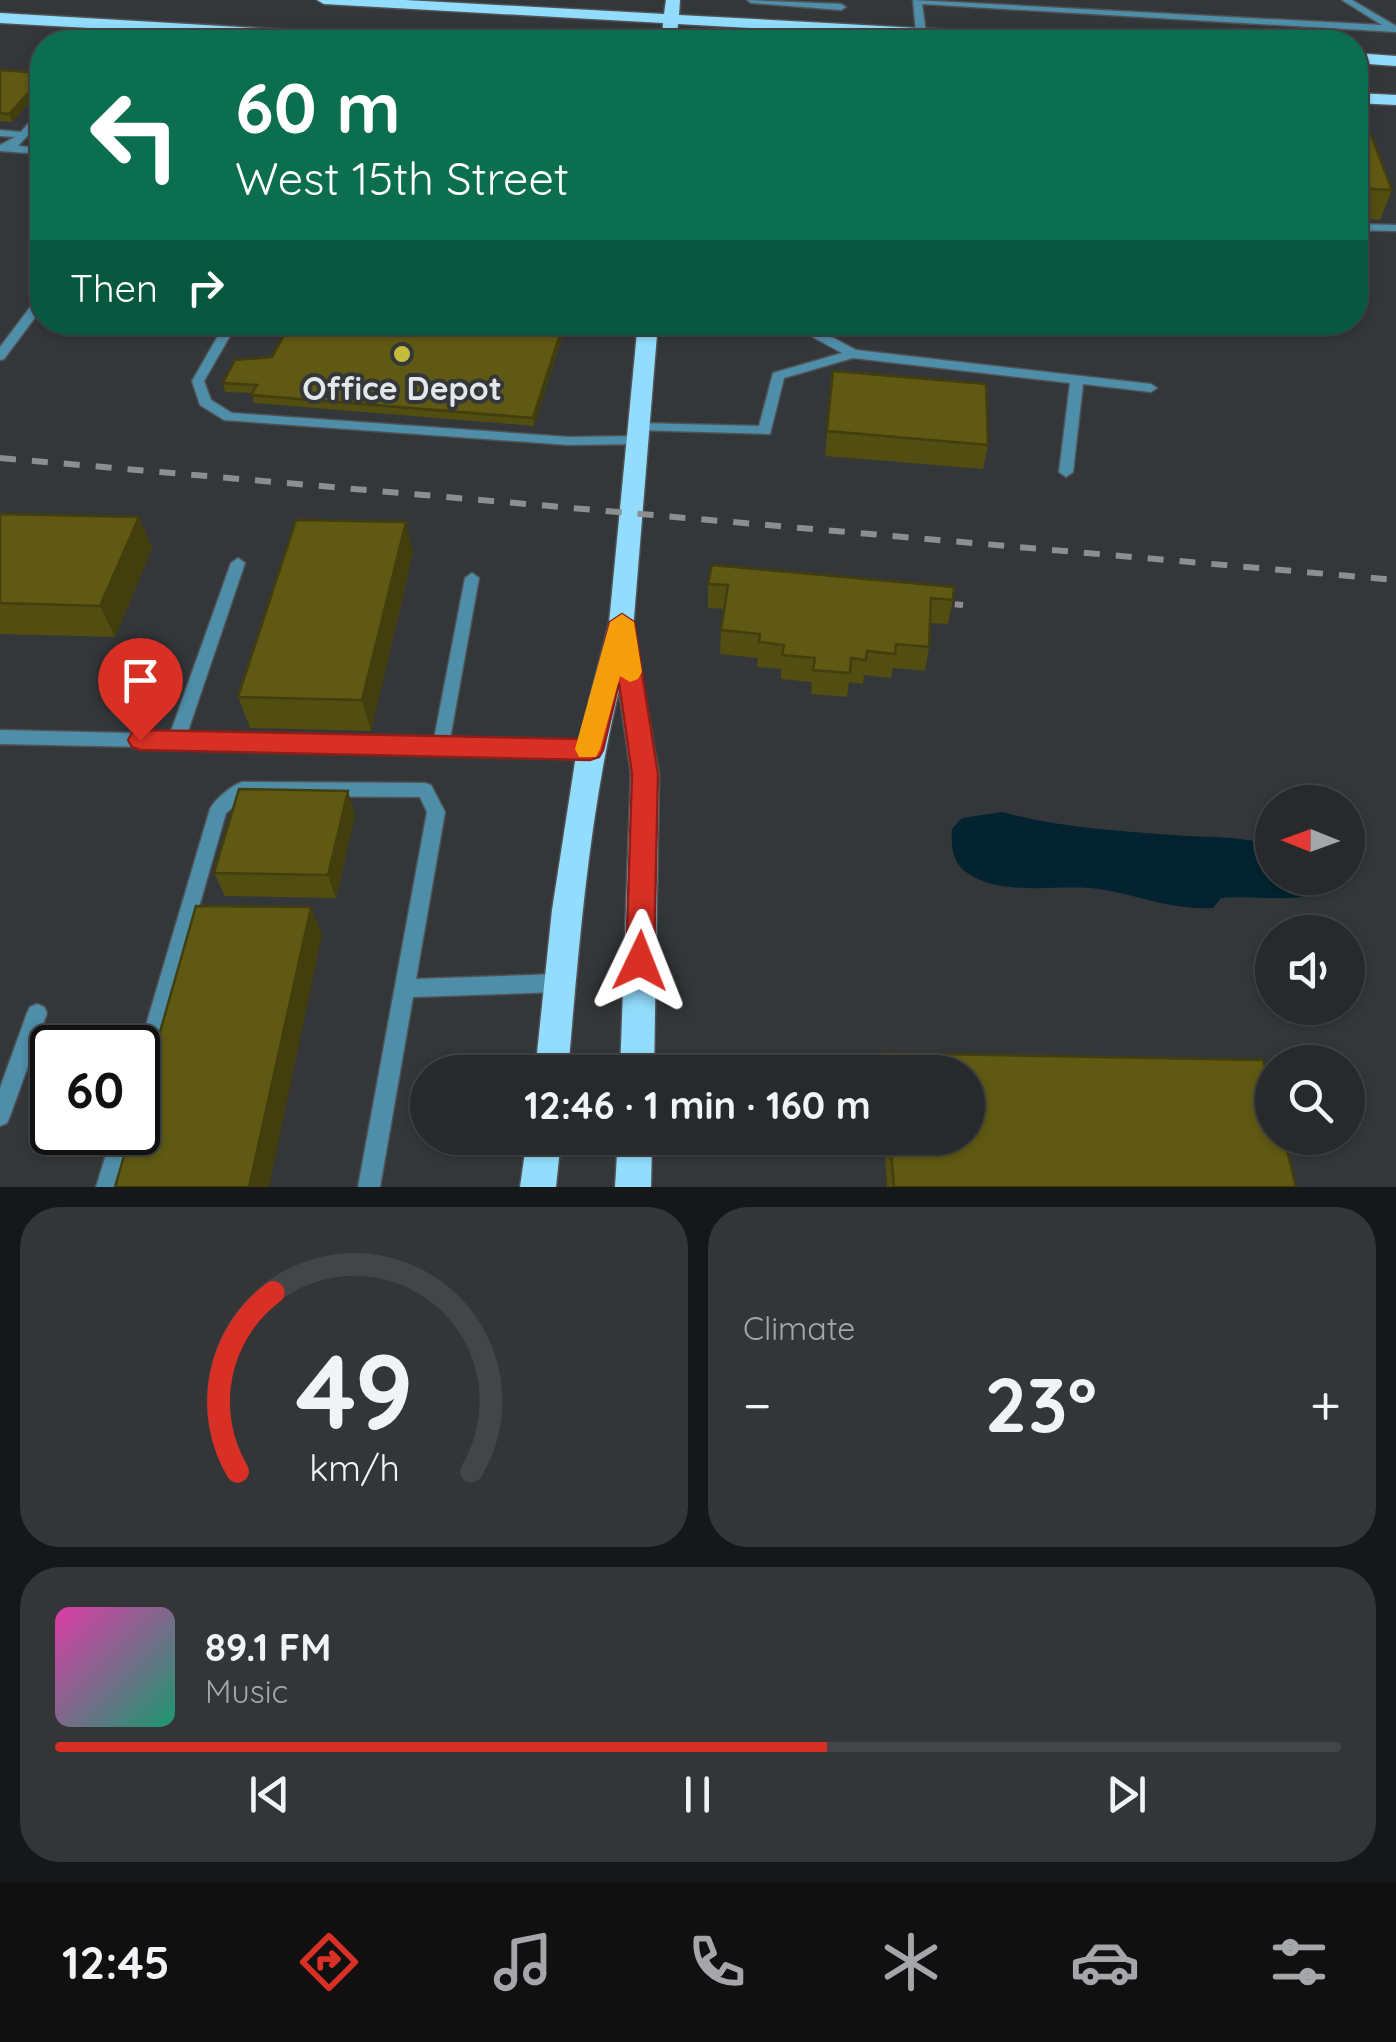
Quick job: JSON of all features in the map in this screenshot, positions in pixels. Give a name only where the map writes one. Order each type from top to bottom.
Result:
[{"type":"main road","points":[[324,0],[858,30]]},
{"type":"main road","points":[[670,30],[673,0]]},
{"type":"main road","points":[[0,18],[182,30]]},
{"type":"main road","points":[[1368,59],[1396,60]]},
{"type":"main road","points":[[1368,99],[1396,100]]},
{"type":"main road","points":[[552,1055],[590,750],[622,622],[647,335]]},
{"type":"main road","points":[[622,622],[645,774],[637,1055]]},
{"type":"main road","points":[[538,1187],[542,1155]]},
{"type":"main road","points":[[633,1187],[634,1155]]},
{"type":"lane","points":[[751,0],[845,4],[838,29]]},
{"type":"lane","points":[[1346,0],[1395,30]]},
{"type":"lane","points":[[920,30],[917,1],[1395,30]]},
{"type":"lane","points":[[118,30],[123,25]]},
{"type":"lane","points":[[4,148],[30,127]]},
{"type":"lane","points":[[0,134],[23,135]]},
{"type":"lane","points":[[4,148],[30,150]]},
{"type":"lane","points":[[1368,149],[1373,154]]},
{"type":"lane","points":[[1368,227],[1396,228]]},
{"type":"lane","points":[[0,356],[30,316]]},
{"type":"lane","points":[[225,335],[198,381],[205,402],[228,416],[569,441],[638,433],[766,431],[778,376],[853,354]]},
{"type":"lane","points":[[818,335],[853,354],[1151,388]]},
{"type":"lane","points":[[1066,472],[1076,380]]},
{"type":"lane","points":[[176,741],[238,563]]},
{"type":"lane","points":[[442,746],[472,578]]},
{"type":"lane","points":[[0,737],[590,750]]},
{"type":"lane","points":[[155,1025],[218,809],[242,789],[424,790],[436,812],[369,1187]]},
{"type":"lane","points":[[404,988],[560,984]]},
{"type":"lane","points":[[0,1116],[37,1013]]},
{"type":"lane","points":[[107,1187],[116,1155]]},
{"type":"water","points":[[1002,812],[1086,828],[1255,842],[1255,895],[1312,895],[1221,898],[1213,908],[1199,908],[1088,888],[997,885],[966,872],[958,863],[953,853],[952,829],[962,818]]},
{"type":"building","points":[[0,70],[30,72],[30,91],[9,114],[0,113]]},
{"type":"building","points":[[1368,135],[1371,135],[1392,190],[1368,189]]},
{"type":"building","points":[[284,335],[560,335],[533,418],[251,395],[257,385],[223,383],[235,360],[272,357]]},
{"type":"building","points":[[833,371],[986,384],[988,445],[827,431]]},
{"type":"building","points":[[0,514],[139,517],[100,606],[0,603]]},
{"type":"building","points":[[296,520],[406,522],[362,700],[238,697]]},
{"type":"building","points":[[712,565],[954,587],[953,600],[931,598],[929,647],[896,644],[895,654],[867,651],[866,660],[851,658],[850,673],[813,670],[815,658],[782,655],[784,645],[759,642],[760,634],[721,630],[728,585],[708,584]]},
{"type":"building","points":[[239,789],[348,791],[328,875],[214,873]]},
{"type":"building","points":[[196,906],[311,907],[249,1187],[115,1187],[124,1155],[160,1155],[160,1032]]},
{"type":"building","points":[[883,1053],[1255,1060],[1255,1155],[1288,1155],[1296,1187],[894,1187],[891,1155],[985,1155],[985,1055]]},
{"type":"railway","points":[[0,458],[1396,580]]},
{"type":"railway","points":[[923,601],[963,605]]},
{"type":"slow traffic","points":[[588,749],[622,622],[630,672]]},
{"type":"place","name":"Office Depot","points":[[402,354]]},
{"type":"route","points":[[140,740],[590,750],[622,622],[645,774],[640,961]]}]
